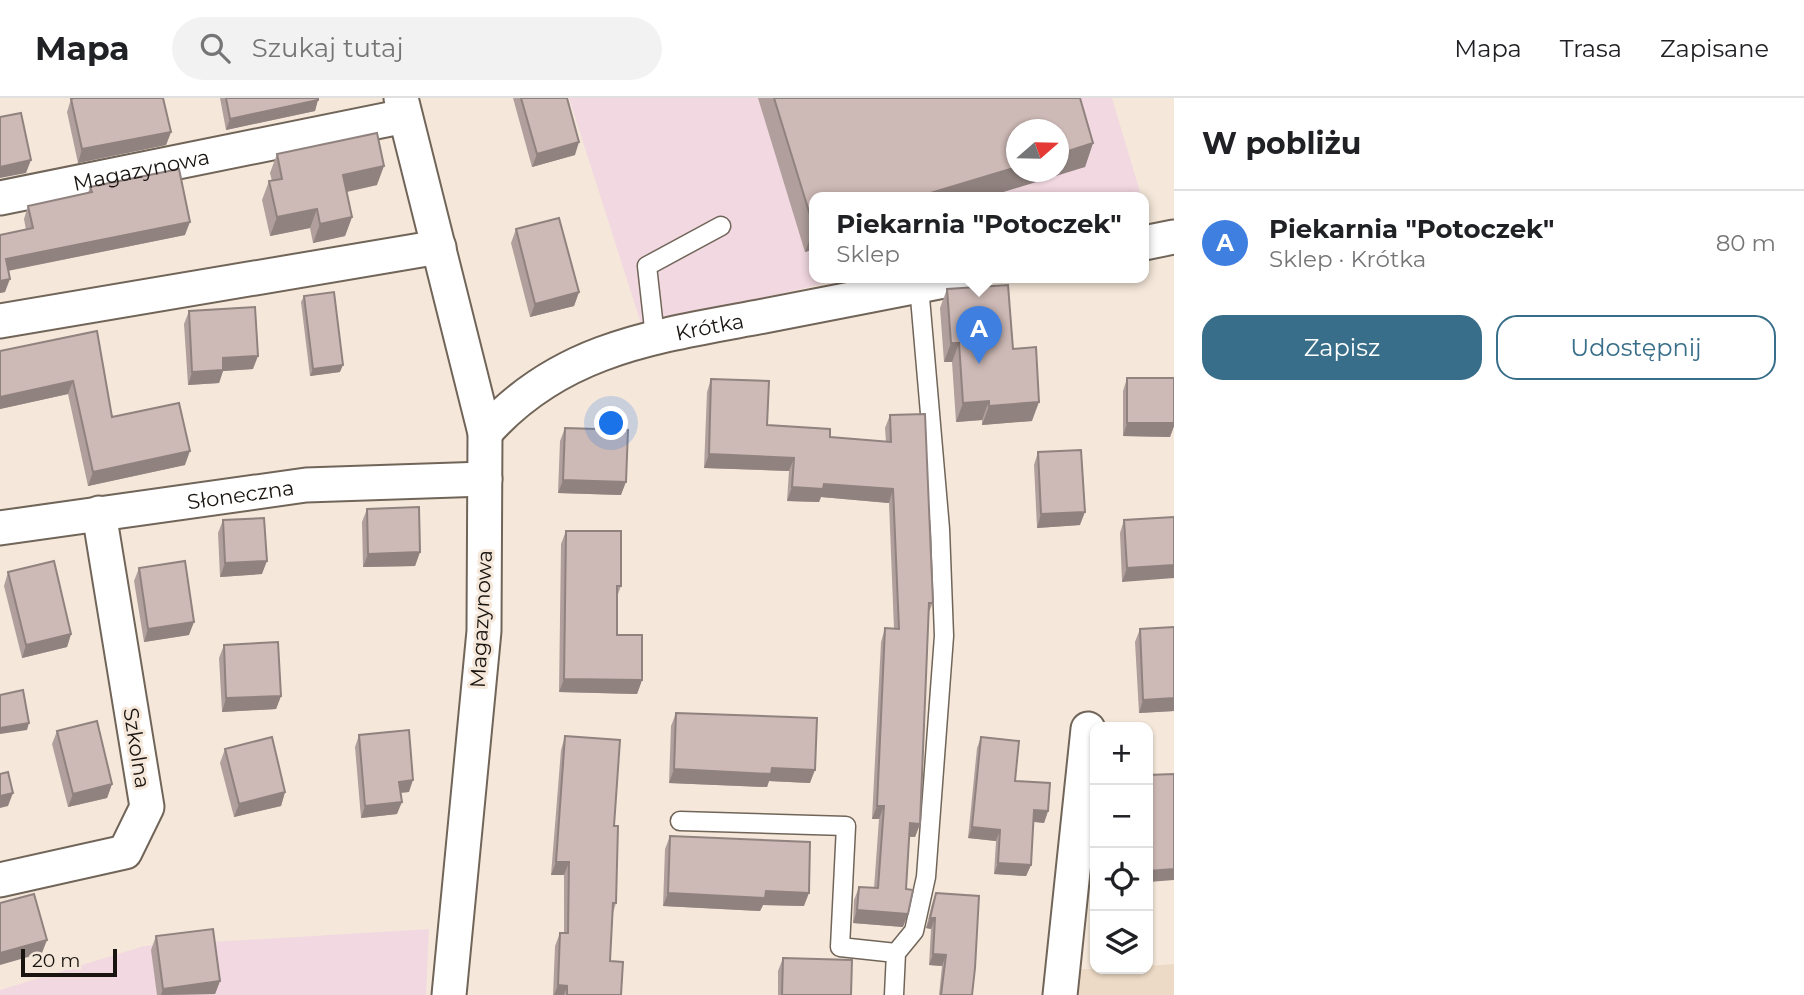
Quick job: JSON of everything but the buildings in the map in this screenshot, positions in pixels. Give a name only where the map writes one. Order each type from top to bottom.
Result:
[{"type":"street","name":"Magazynowa","points":[[0,198],[403,107],[485,433],[484,631],[449,995]]},
{"type":"street","points":[[1149,242],[1174,237]]},
{"type":"street","points":[[0,321],[439,247]]},
{"type":"street","name":"Krótka","points":[[485,433],[511,404],[540,385],[623,345],[934,283]]},
{"type":"street","name":"Słoneczna","points":[[0,528],[306,485],[485,480]]},
{"type":"street","name":"Szkolna","points":[[0,880],[125,852],[147,807],[99,513]]},
{"type":"street","points":[[1060,995],[1088,729]]},
{"type":"lane","points":[[655,337],[647,266],[721,226]]},
{"type":"lane","points":[[894,995],[896,953],[915,931],[926,877],[944,636],[940,529],[919,286]]},
{"type":"lane","points":[[680,821],[846,827],[840,947],[896,953]]},
{"type":"shaded area","points":[[569,98],[1112,98],[1140,192],[809,192],[809,283],[826,283],[642,327]]},
{"type":"shaded area","points":[[429,929],[426,995],[0,995],[0,990],[144,946]]},
{"type":"shaded area","points":[[1174,964],[1174,995],[1071,995],[1075,969],[1090,969],[1090,974],[1153,974],[1153,966]]},
{"type":"place","name":"Piekarnia \"Potoczek\"","points":[[979,364]]}]
